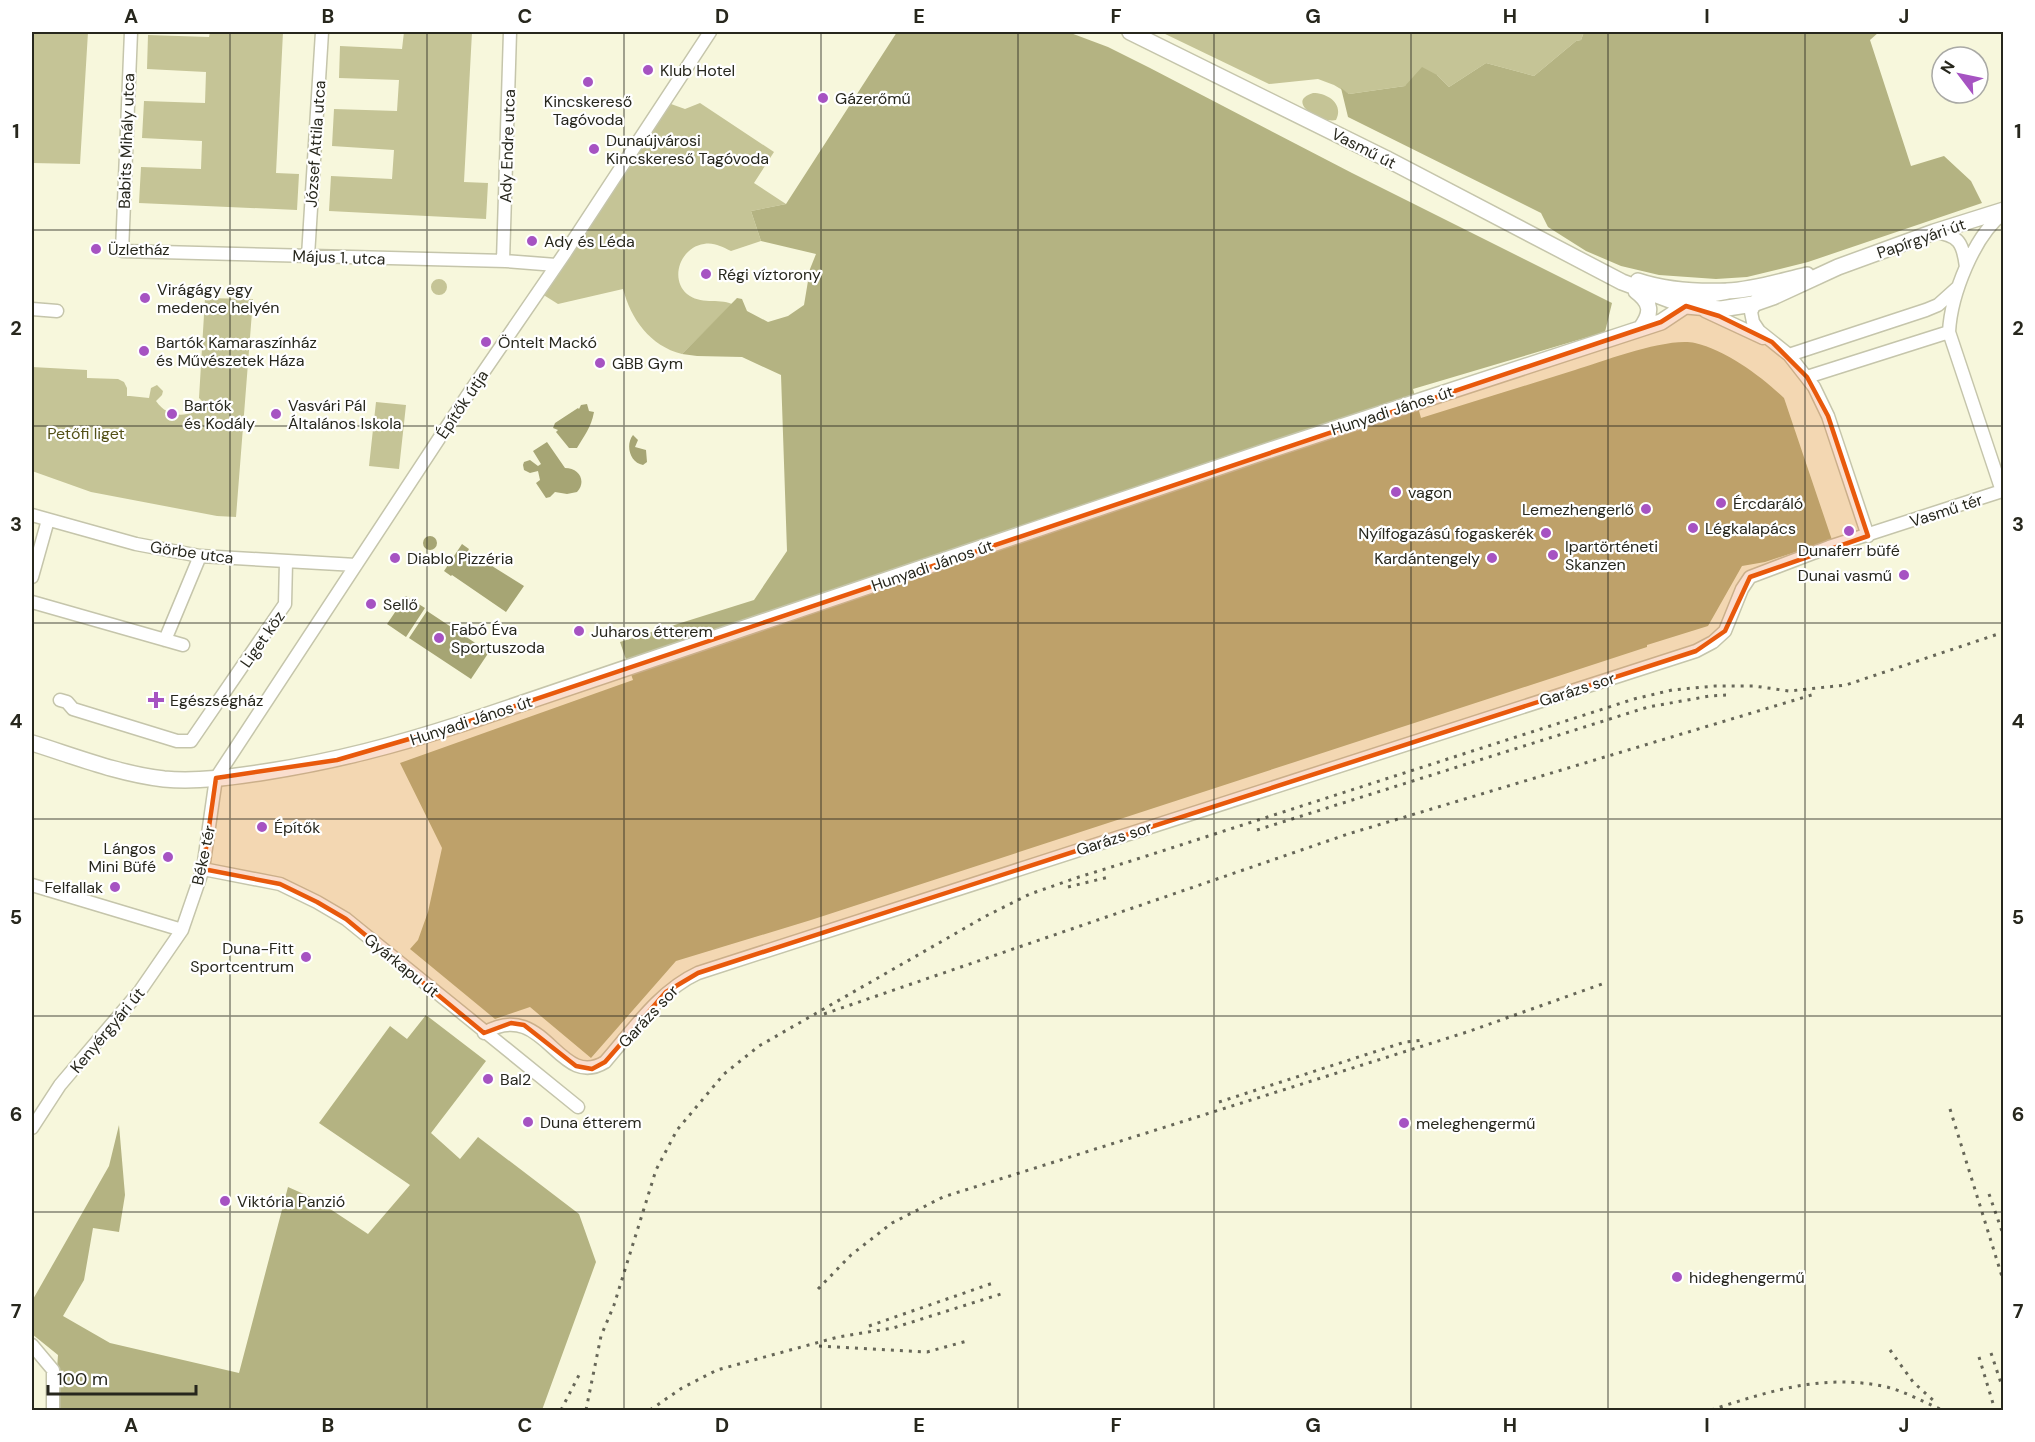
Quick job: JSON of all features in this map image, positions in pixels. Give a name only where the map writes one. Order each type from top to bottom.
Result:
[{"type":"street","name":"Babits Mihály utca","points":[[122,251],[131,32]]},
{"type":"street","name":"József Attila utca","points":[[308,256],[322,32]]},
{"type":"street","name":"Ady Endre utca","points":[[503,261],[510,32]]},
{"type":"street","name":"Építők útja","points":[[216,778],[710,32]]},
{"type":"street","name":"Vasmű út","points":[[1130,32],[1375,153],[1595,267]]},
{"type":"street","name":"Papírgyári út","points":[[1838,267],[1934,232],[2004,212]]},
{"type":"street","name":"Vasmű tér","points":[[1750,577],[1801,557],[2002,491],[1949,332],[1950,319],[1966,268],[1985,231],[2004,212]]},
{"type":"street","points":[[1934,232],[1949,234],[1957,238],[1964,253],[1966,268]]},
{"type":"street","name":"Május 1. utca","points":[[122,251],[503,261],[556,265]]},
{"type":"street","points":[[1595,267],[1641,295],[1649,306],[1648,318],[1641,328]]},
{"type":"street","points":[[1595,267],[1649,285],[1728,291]]},
{"type":"street","points":[[1686,306],[1700,296],[1838,267]]},
{"type":"street","points":[[1686,306],[1721,309],[1753,304],[1792,289],[1838,267]]},
{"type":"street","points":[[1792,278],[1759,295],[1751,312],[1753,322],[1759,331],[1789,355],[1807,376],[1828,416],[1868,536]]},
{"type":"street","points":[[1622,282],[1686,306],[1706,311],[1772,342]]},
{"type":"street","points":[[1789,355],[1926,310],[1938,305],[1960,284]]},
{"type":"street","name":"Hunyadi János út","points":[[32,743],[145,776],[172,779],[216,778],[337,760],[422,737],[1253,456],[1661,322],[1686,306]]},
{"type":"street","points":[[32,309],[57,310]]},
{"type":"street","points":[[1807,376],[1949,332]]},
{"type":"street","name":"Görbe utca","points":[[32,514],[136,544],[200,556],[356,566]]},
{"type":"street","points":[[32,577],[48,520]]},
{"type":"street","points":[[165,639],[200,556]]},
{"type":"street","name":"Liget köz","points":[[60,700],[67,702],[73,709],[177,741],[191,741],[285,604],[286,562]]},
{"type":"street","name":"Garázs sor","points":[[484,1033],[505,1024],[524,1025],[576,1066],[592,1069],[598,1067],[605,1062],[666,992],[698,974],[1696,651],[1713,642],[1725,631],[1742,589],[1750,577]]},
{"type":"street","points":[[32,602],[183,645]]},
{"type":"street","name":"Béke tér","points":[[182,930],[203,869],[216,778]]},
{"type":"street","name":"Gyárkapu út","points":[[203,869],[280,884],[346,919],[578,1107]]},
{"type":"street","points":[[32,885],[182,930]]},
{"type":"street","name":"Kenyérgyári út","points":[[32,1128],[60,1085],[140,991],[182,930]]},
{"type":"street","points":[[32,1345],[53,1370],[53,1410]]},
{"type":"highlighted area","points":[[1686,306],[1719,316],[1772,342],[1807,377],[1828,416],[1868,536],[1750,577],[1725,631],[1696,651],[698,973],[666,992],[605,1062],[592,1069],[576,1066],[524,1025],[511,1023],[484,1033],[346,919],[317,902],[280,884],[203,869],[216,778],[337,760],[464,723],[1661,322]]},
{"type":"green space","points":[[32,32],[88,32],[80,164],[32,163]]},
{"type":"green space","points":[[210,32],[283,32],[276,173],[299,174],[297,210],[139,203],[141,167],[201,169],[202,141],[142,138],[144,101],[205,103],[206,72],[147,69],[148,35],[209,37]]},
{"type":"green space","points":[[404,32],[472,32],[464,182],[488,183],[486,219],[329,211],[331,176],[392,179],[394,150],[332,146],[334,109],[397,111],[399,80],[339,78],[340,46],[402,49]]},
{"type":"green space","points":[[1161,32],[1584,32],[1581,40],[1576,41],[1534,76],[1486,63],[1449,87],[1437,75],[1405,86],[1349,94],[1318,79],[1269,84]]},
{"type":"green space","points":[[1313,93],[1333,100],[1338,109],[1336,120],[1322,119],[1304,107],[1302,102],[1305,97]]},
{"type":"green space","points":[[700,103],[774,152],[754,183],[786,204],[751,211],[761,241],[731,251],[715,244],[704,244],[696,246],[684,257],[678,272],[679,280],[687,294],[698,299],[732,304],[682,354],[660,345],[651,338],[631,311],[623,289],[558,304],[542,294],[671,104],[685,109]]},
{"type":"green space","points":[[436,279],[442,279],[447,287],[445,293],[436,295],[431,290],[431,284]]},
{"type":"green space","name":"Petőfi liget","points":[[205,298],[253,299],[236,517],[217,516],[91,492],[32,471],[32,367],[87,370],[87,378],[118,379],[124,382],[127,396],[149,398],[151,388],[157,385],[163,391],[156,401],[173,414],[186,414],[206,405],[199,398]]},
{"type":"green space","points":[[376,402],[406,405],[399,469],[369,466]]},
{"type":"shaded area","points":[[897,32],[1068,32],[1108,47],[1352,173],[1612,303],[1605,332],[1413,389],[1421,418],[1618,356],[1669,343],[1695,343],[1731,358],[1754,373],[1784,398],[1832,540],[1765,562],[1742,566],[1708,626],[811,920],[676,961],[591,1058],[530,1007],[495,1019],[410,949],[418,940],[428,912],[442,848],[400,763],[633,680],[620,642],[754,600],[787,551],[781,375],[742,357],[682,354],[737,298],[742,299],[747,311],[768,322],[788,316],[804,305],[810,269],[816,254],[761,241],[751,211],[786,204]]},
{"type":"shaded area","points":[[1584,32],[1879,32],[1870,40],[1911,166],[1944,156],[1971,181],[1982,203],[1808,262],[1747,277],[1716,279],[1659,275],[1621,266],[1586,251],[1548,227],[1541,213],[1348,117],[1341,88],[1349,94],[1405,86],[1422,67],[1437,75],[1449,87],[1486,63],[1534,76],[1576,41],[1581,40]]},
{"type":"shaded area","points":[[587,404],[589,411],[594,412],[591,423],[577,448],[569,448],[556,432],[558,430],[553,428],[555,423],[579,409],[581,405]]},
{"type":"shaded area","points":[[633,435],[638,440],[635,447],[646,450],[647,462],[643,465],[635,461],[630,453],[629,444]]},
{"type":"shaded area","points":[[547,442],[565,468],[574,470],[580,476],[581,484],[577,492],[567,494],[555,492],[546,498],[536,483],[540,480],[538,471],[530,473],[524,470],[524,462],[530,460],[538,466],[541,464],[533,451]]},
{"type":"shaded area","points":[[427,536],[433,536],[437,543],[433,550],[427,550],[423,546],[423,540]]},
{"type":"shaded area","points":[[462,544],[469,549],[468,551],[524,586],[506,612],[444,571]]},
{"type":"shaded area","points":[[406,596],[425,608],[406,637],[387,624]]},
{"type":"shaded area","points":[[427,611],[489,652],[471,679],[409,638]]},
{"type":"shaded area","points":[[426,1015],[486,1061],[431,1133],[460,1159],[478,1137],[579,1214],[596,1262],[542,1410],[54,1410],[58,1355],[32,1334],[32,1301],[109,1166],[119,1125],[125,1195],[119,1232],[93,1228],[84,1280],[63,1316],[110,1343],[239,1373],[288,1187],[315,1199],[368,1234],[410,1185],[319,1123],[390,1026],[407,1039]]},
{"type":"railway","points":[[586,1410],[601,1336],[614,1305],[656,1170],[677,1130],[724,1074],[759,1046],[986,916],[1030,894],[1079,877],[1634,699],[1672,690],[1715,686],[1754,686],[1789,691],[1846,685],[2004,632]]},
{"type":"railway","points":[[824,1014],[1348,834],[1815,694]]},
{"type":"railway","points":[[1257,830],[1648,707],[1726,695]]},
{"type":"railway","points":[[1068,887],[1109,877]]},
{"type":"railway","points":[[818,1289],[851,1255],[892,1223],[943,1197],[1467,1032],[1605,983]]},
{"type":"railway","points":[[1219,1102],[1405,1042],[1425,1040]]},
{"type":"railway","points":[[1950,1109],[2004,1283]]},
{"type":"railway","points":[[1989,1194],[2004,1237]]},
{"type":"railway","points":[[869,1326],[996,1282]]},
{"type":"railway","points":[[650,1410],[682,1388],[717,1370],[838,1337],[893,1328],[1001,1294]]},
{"type":"railway","points":[[819,1346],[927,1352],[967,1341]]},
{"type":"railway","points":[[1890,1350],[1913,1382],[1933,1400]]},
{"type":"railway","points":[[1991,1353],[2004,1392]]},
{"type":"railway","points":[[1979,1357],[1995,1410]]},
{"type":"railway","points":[[561,1410],[579,1375]]},
{"type":"railway","points":[[1711,1410],[1798,1386],[1841,1382],[1887,1387],[1942,1410]]},
{"type":"place","name":"Klub Hotel","points":[[648,70]]},
{"type":"place","name":"Kincskereső Tagóvoda","points":[[588,82]]},
{"type":"place","name":"Gázerőmű","points":[[823,98]]},
{"type":"place","name":"Dunaújvárosi Kincskereső Tagóvoda","points":[[594,149]]},
{"type":"place","name":"Ady és Léda","points":[[532,241]]},
{"type":"place","name":"Üzletház","points":[[96,249]]},
{"type":"place","name":"Régi víztorony","points":[[706,274]]},
{"type":"place","name":"Virágágy egy medence helyén","points":[[145,298]]},
{"type":"place","name":"Öntelt Mackó","points":[[486,342]]},
{"type":"place","name":"Bartók Kamaraszínház és Művészetek Háza","points":[[144,351]]},
{"type":"place","name":"GBB Gym","points":[[600,363]]},
{"type":"place","name":"Bartók és Kodály","points":[[172,414]]},
{"type":"place","name":"Vasvári Pál Általános Iskola","points":[[276,414]]},
{"type":"place","name":"vagon","points":[[1396,492]]},
{"type":"place","name":"Ércdaráló","points":[[1721,503]]},
{"type":"place","name":"Lemezhengerlő","points":[[1646,509]]},
{"type":"place","name":"Légkalapács","points":[[1693,528]]},
{"type":"place","name":"Dunaferr büfé","points":[[1849,531]]},
{"type":"place","name":"Nyílfogazású fogaskerék","points":[[1546,533]]},
{"type":"place","name":"Ipartörténeti Skanzen","points":[[1553,555]]},
{"type":"place","name":"Diablo Pizzéria","points":[[395,558]]},
{"type":"place","name":"Kardántengely","points":[[1492,558]]},
{"type":"place","name":"Dunai vasmű","points":[[1904,575]]},
{"type":"place","name":"Sellő","points":[[371,604]]},
{"type":"place","name":"Juharos étterem","points":[[579,631]]},
{"type":"place","name":"Fabó Éva Sportuszoda","points":[[439,638]]},
{"type":"place","name":"Egészségház","points":[[156,700]]},
{"type":"place","name":"Építők","points":[[262,827]]},
{"type":"place","name":"Lángos Mini Büfé","points":[[168,857]]},
{"type":"place","name":"Felfallak","points":[[115,887]]},
{"type":"place","name":"Duna-Fitt Sportcentrum","points":[[306,957]]},
{"type":"place","name":"Bal2","points":[[488,1079]]},
{"type":"place","name":"Duna étterem","points":[[528,1122]]},
{"type":"place","name":"meleghengermű","points":[[1404,1123]]},
{"type":"place","name":"Viktória Panzió","points":[[225,1201]]},
{"type":"place","name":"hideghengermű","points":[[1677,1277]]}]
